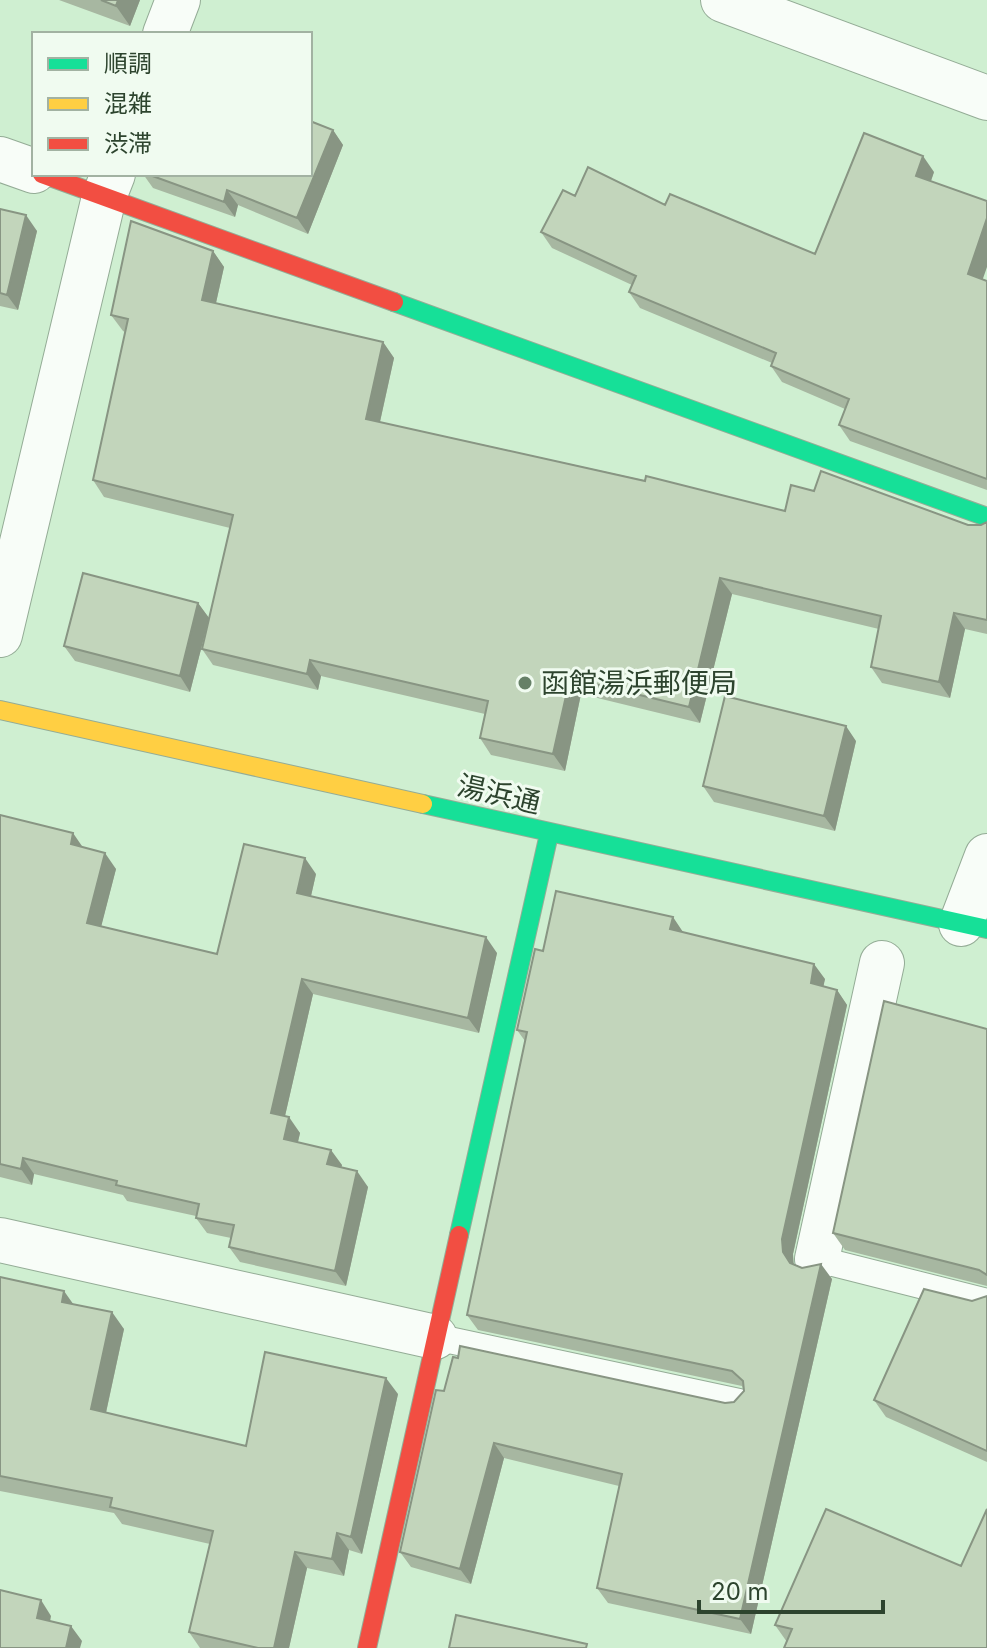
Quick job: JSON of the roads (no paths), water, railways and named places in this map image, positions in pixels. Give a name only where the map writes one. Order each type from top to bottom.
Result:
[{"type":"street","points":[[166,32],[178,0]]},
{"type":"street","points":[[723,0],[987,98]]},
{"type":"street","points":[[0,159],[32,170]]},
{"type":"street","points":[[53,176],[109,186],[987,517]]},
{"type":"street","points":[[0,635],[109,186]]},
{"type":"street","name":"湯浜通","points":[[0,710],[974,926]]},
{"type":"street","points":[[367,1648],[549,834]]},
{"type":"street","points":[[974,926],[987,856]]},
{"type":"street","points":[[817,1259],[882,963]]},
{"type":"street","points":[[0,1240],[435,1337]]},
{"type":"lane","points":[[817,1259],[987,1302]]},
{"type":"lane","points":[[435,1337],[739,1402]]},
{"type":"place","name":"函館湯浜郵便局","points":[[525,683]]}]
